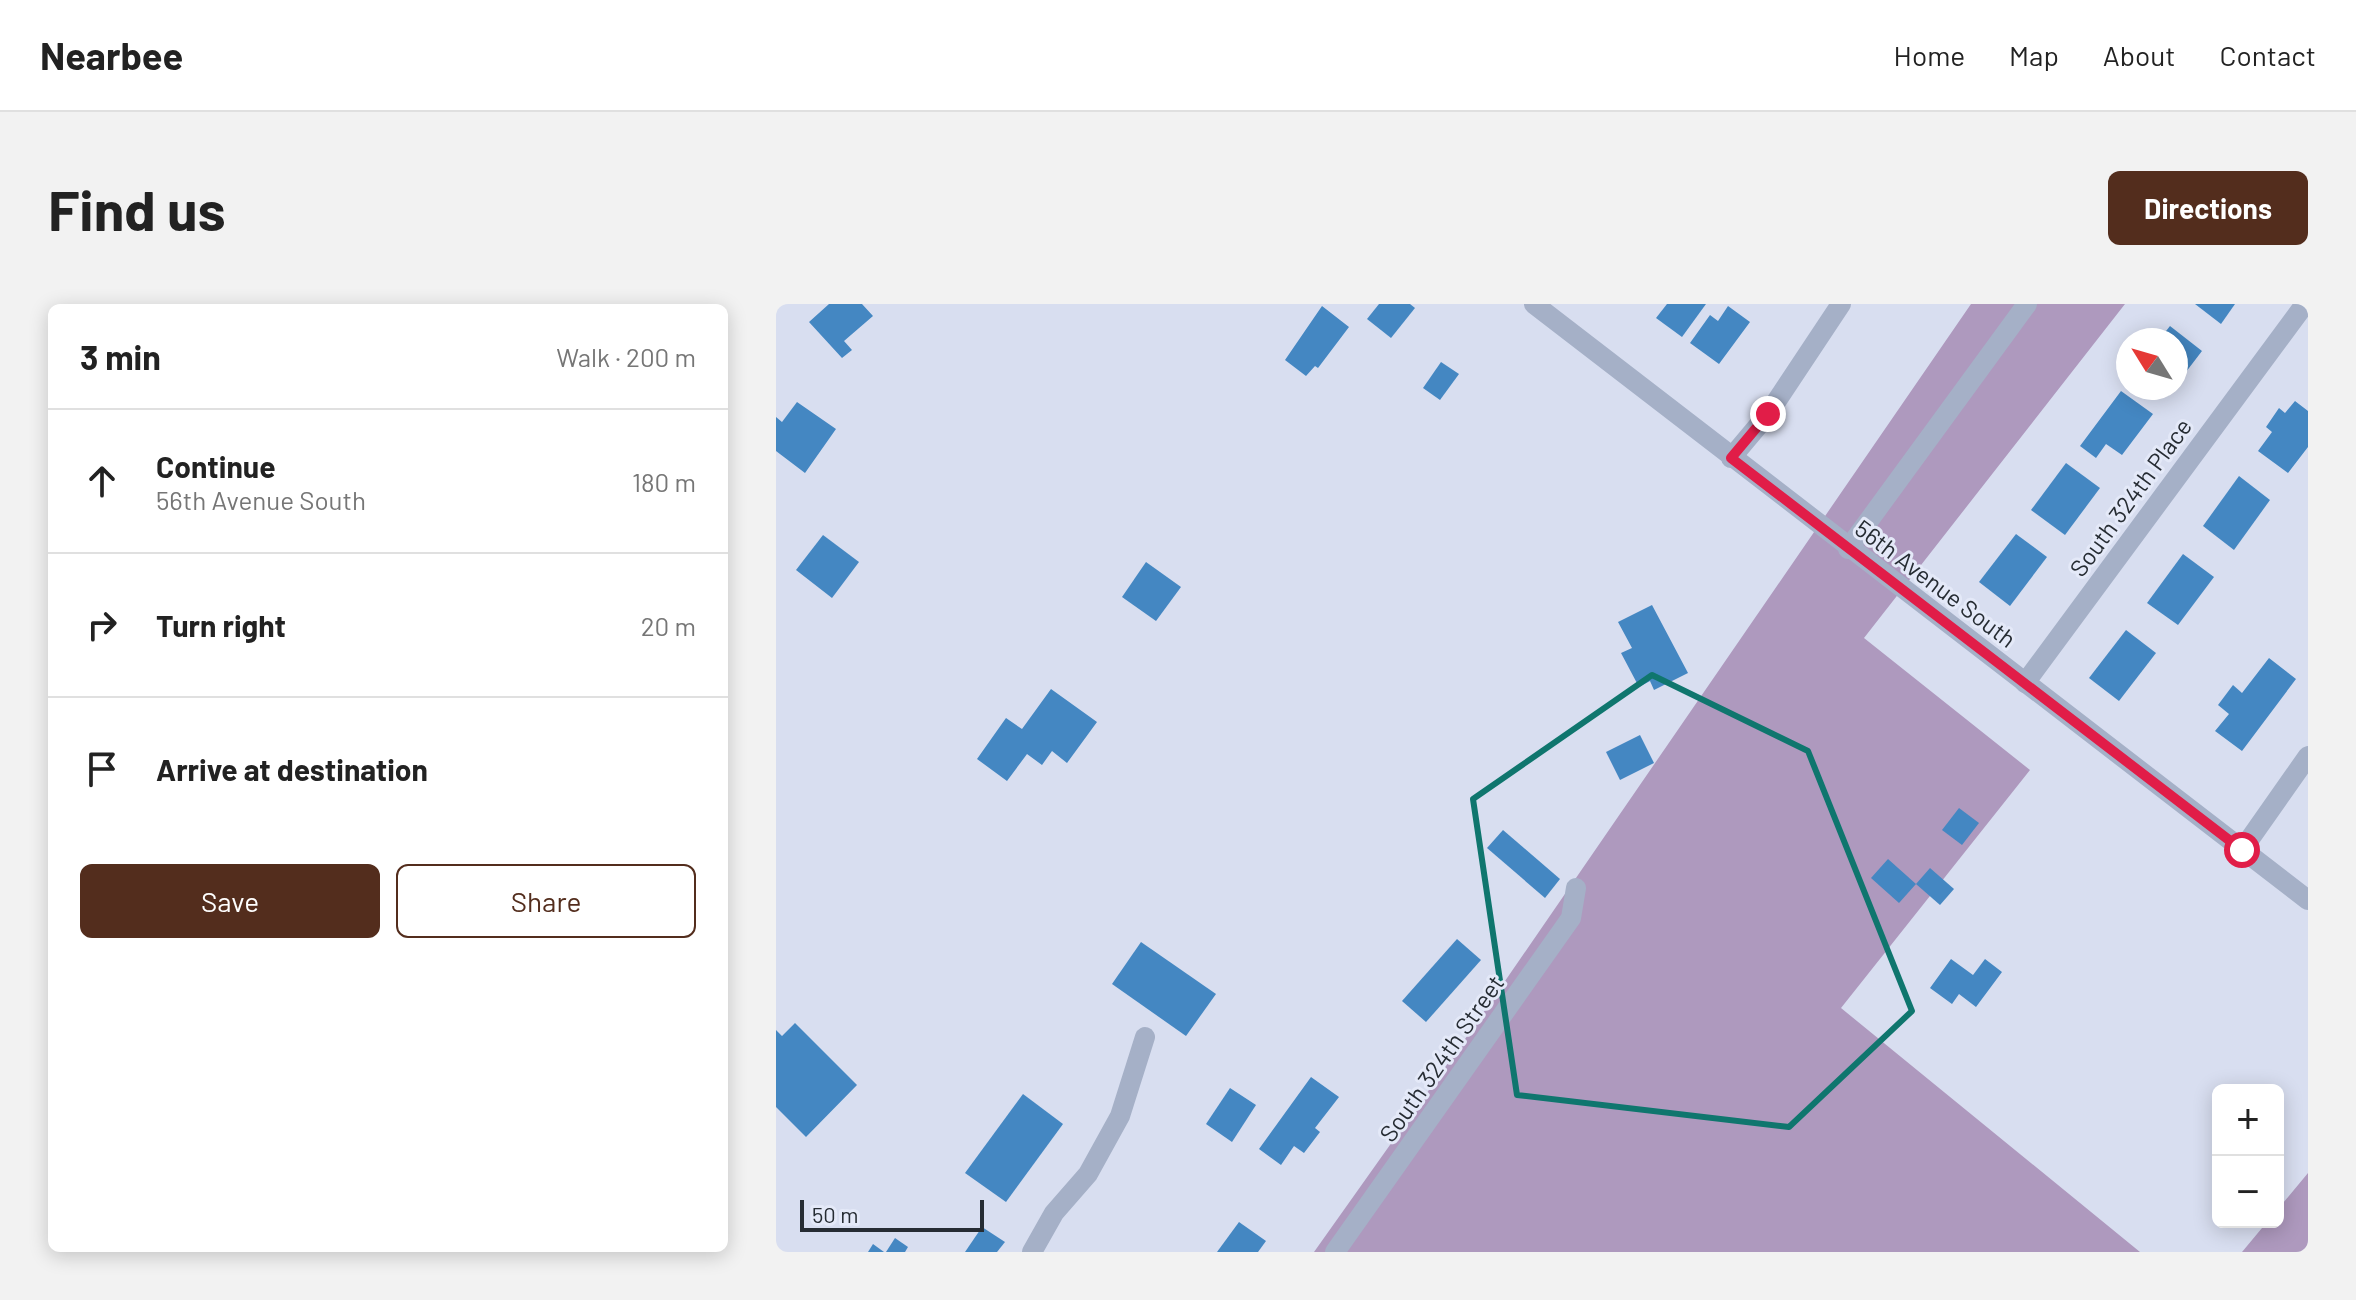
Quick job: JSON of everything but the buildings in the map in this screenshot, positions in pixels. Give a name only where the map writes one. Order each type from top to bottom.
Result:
[{"type":"street","name":"56th Avenue South","points":[[1534,304],[1848,549],[2308,900]]},
{"type":"street","points":[[1731,458],[1768,414],[1841,304]]},
{"type":"street","points":[[1848,549],[2027,304]]},
{"type":"street","name":"South 324th Place","points":[[2025,683],[2305,304]]},
{"type":"street","points":[[2242,850],[2308,756]]},
{"type":"street","name":"South 324th Street","points":[[1335,1252],[1571,918],[1576,888]]},
{"type":"street","points":[[1032,1252],[1054,1213],[1088,1174],[1120,1116],[1145,1037]]},
{"type":"highlighted area","points":[[1652,675],[1808,751],[1912,1011],[1789,1127],[1517,1095],[1473,799]]},
{"type":"shaded area","points":[[1971,304],[2125,304],[1864,638],[2030,770],[1841,1008],[2140,1252],[1314,1252],[1463,1042]]},
{"type":"shaded area","points":[[2308,1173],[2308,1252],[2242,1252],[2262,1228],[2284,1228],[2284,1202]]},
{"type":"route","points":[[1768,414],[1731,458],[2242,850]]}]
